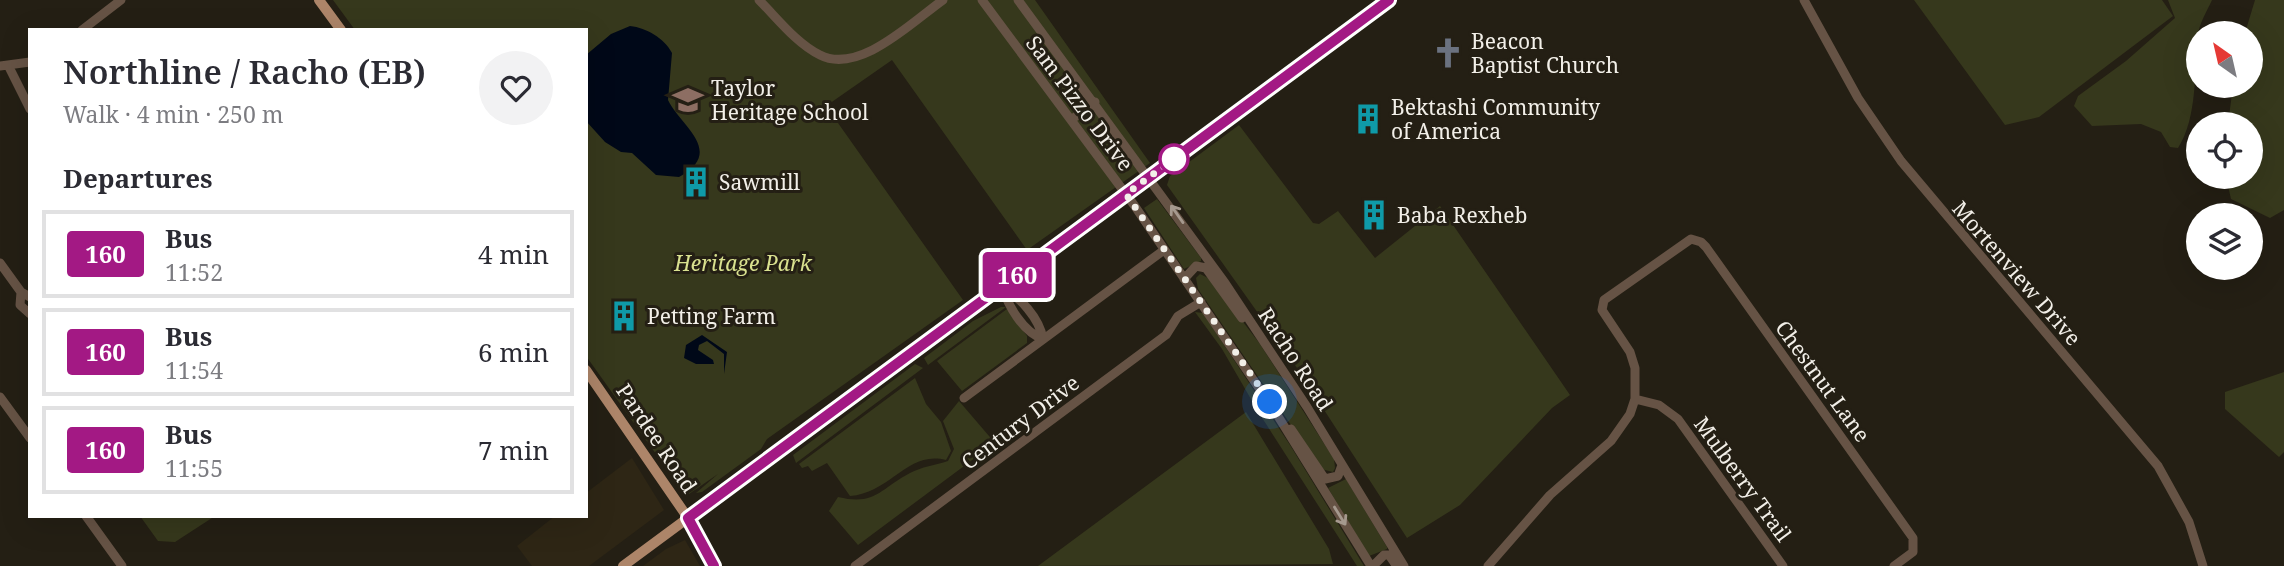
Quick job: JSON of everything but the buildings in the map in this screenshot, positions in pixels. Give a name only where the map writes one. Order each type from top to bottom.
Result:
[{"type":"main road","points":[[319,0],[340,28]]},
{"type":"main road","points":[[623,566],[1389,0]]},
{"type":"main road","name":"Pardee Road","points":[[588,373],[688,518],[714,566]]},
{"type":"street","points":[[85,28],[121,0]]},
{"type":"street","points":[[759,0],[813,51],[837,60],[865,54],[943,0]]},
{"type":"street","name":"Sam Pizzo Drive","points":[[982,0],[1126,194]]},
{"type":"street","name":"Sam Pizzo Drive","points":[[1018,0],[1150,176]]},
{"type":"street","name":"Mortenview Drive","points":[[1804,0],[1858,98],[1908,170],[2158,466],[2189,522],[2203,566]]},
{"type":"street","points":[[28,62],[4,66],[28,106]]},
{"type":"street","points":[[1071,120],[1095,102]]},
{"type":"street","name":"Racho Road","points":[[1150,176],[1264,342],[1404,566]]},
{"type":"street","points":[[1126,194],[1276,413],[1372,566],[1384,555],[1392,558],[1397,566]]},
{"type":"street","name":"Chestnut Lane","points":[[1635,399],[1633,360],[1605,315],[1602,303],[1678,247],[1697,239],[1706,247],[1913,538],[1915,548],[1894,566]]},
{"type":"street","points":[[964,398],[1164,250]]},
{"type":"street","points":[[0,263],[20,292],[28,297]]},
{"type":"street","points":[[1184,279],[1196,266],[1206,268],[1264,342]]},
{"type":"street","points":[[1002,286],[1006,300],[1032,335],[1043,339]]},
{"type":"street","points":[[20,292],[20,305],[28,312]]},
{"type":"street","name":"Century Drive","points":[[855,566],[1166,335],[1178,316],[1201,302]]},
{"type":"street","points":[[0,397],[28,436]]},
{"type":"street","points":[[1488,566],[1550,495],[1624,426],[1635,399]]},
{"type":"street","name":"Mulberry Trail","points":[[1635,399],[1659,405],[1683,424],[1783,566]]},
{"type":"street","points":[[1276,413],[1301,440],[1325,479],[1338,476],[1342,465]]},
{"type":"street","points":[[87,518],[121,566]]},
{"type":"shaded area","points":[[632,458],[664,510],[589,566],[532,566],[517,546],[552,518],[588,518],[588,491]]},
{"type":"shaded area","points":[[685,540],[700,566],[643,566],[666,549]]},
{"type":"green space","name":"Heritage Park","points":[[333,0],[1035,0],[1150,163],[1027,250],[892,60],[826,106],[963,300],[767,439],[761,449],[702,492],[696,493],[718,474],[686,496],[588,359],[588,28],[354,28]]},
{"type":"green space","points":[[1914,0],[2162,0],[2173,16],[2039,117],[2005,125]]},
{"type":"green space","points":[[2168,0],[2212,0],[2202,21],[2186,21],[2186,98],[2193,98],[2191,112],[2186,112],[2186,130],[2178,148],[2170,147],[2161,132],[2141,124],[2092,126],[2074,106],[2078,96],[2126,61],[2175,18]]},
{"type":"green space","points":[[2255,0],[2284,0],[2284,210],[2270,218],[2263,215],[2263,203],[2239,203],[2231,199],[2229,189],[2263,189],[2263,112],[2230,112],[2231,98],[2263,98],[2263,21],[2249,21]]},
{"type":"green space","points":[[1239,125],[1313,223],[1319,224],[1338,211],[1375,258],[1440,206],[1570,395],[1552,408],[1460,505],[1407,538],[1295,365],[1167,185],[1170,176]]},
{"type":"green space","points":[[1157,199],[1201,261],[1184,269],[1144,208]]},
{"type":"green space","points":[[1200,274],[1210,279],[1260,344],[1334,459],[1333,472],[1321,469],[1198,289],[1196,278]]},
{"type":"green space","points":[[1006,307],[928,365],[924,358],[973,321]]},
{"type":"green space","points":[[1007,309],[1027,336],[1027,343],[962,391],[937,361]]},
{"type":"green space","points":[[1195,312],[1203,313],[1290,445],[1364,566],[1357,566],[1259,413],[1222,349]]},
{"type":"green space","points":[[915,364],[923,368],[796,463],[793,455]]},
{"type":"green space","points":[[2284,372],[2284,452],[2279,457],[2225,409],[2225,392]]},
{"type":"green space","points":[[915,378],[926,404],[941,422],[951,451],[946,460],[920,461],[877,488],[850,496],[827,463],[812,471],[808,466],[802,468],[799,464]]},
{"type":"green space","points":[[959,401],[995,443],[858,545],[829,511],[838,497],[869,498],[914,471],[948,461],[954,449],[943,421]]},
{"type":"green space","points":[[1246,412],[1329,549],[1333,564],[1038,566]]},
{"type":"green space","points":[[1346,479],[1387,549],[1369,556],[1328,488]]},
{"type":"green space","points":[[141,518],[212,518],[175,542],[158,541]]},
{"type":"water","points":[[630,26],[643,29],[664,43],[672,53],[668,100],[696,138],[699,148],[699,158],[693,167],[679,177],[656,175],[632,153],[621,152],[605,142],[588,123],[588,53],[611,34]]},
{"type":"water","points":[[702,335],[727,352],[724,374],[724,354],[707,341],[699,345],[698,350],[713,360],[714,364],[696,364],[684,358],[686,345]]},
{"type":"bus line","name":"160","points":[[714,566],[688,518],[1389,0]]},
{"type":"place","name":"Beacon Baptist Church","points":[[1448,53]]},
{"type":"place","name":"Taylor Heritage School","points":[[688,100]]},
{"type":"place","name":"Bektashi Community of America","points":[[1368,119]]},
{"type":"place","name":"Sawmill","points":[[696,182]]},
{"type":"place","name":"Baba Rexheb","points":[[1374,215]]},
{"type":"place","name":"Petting Farm","points":[[624,316]]},
{"type":"route","points":[[1174,159],[1126,194],[1270,402]]}]
